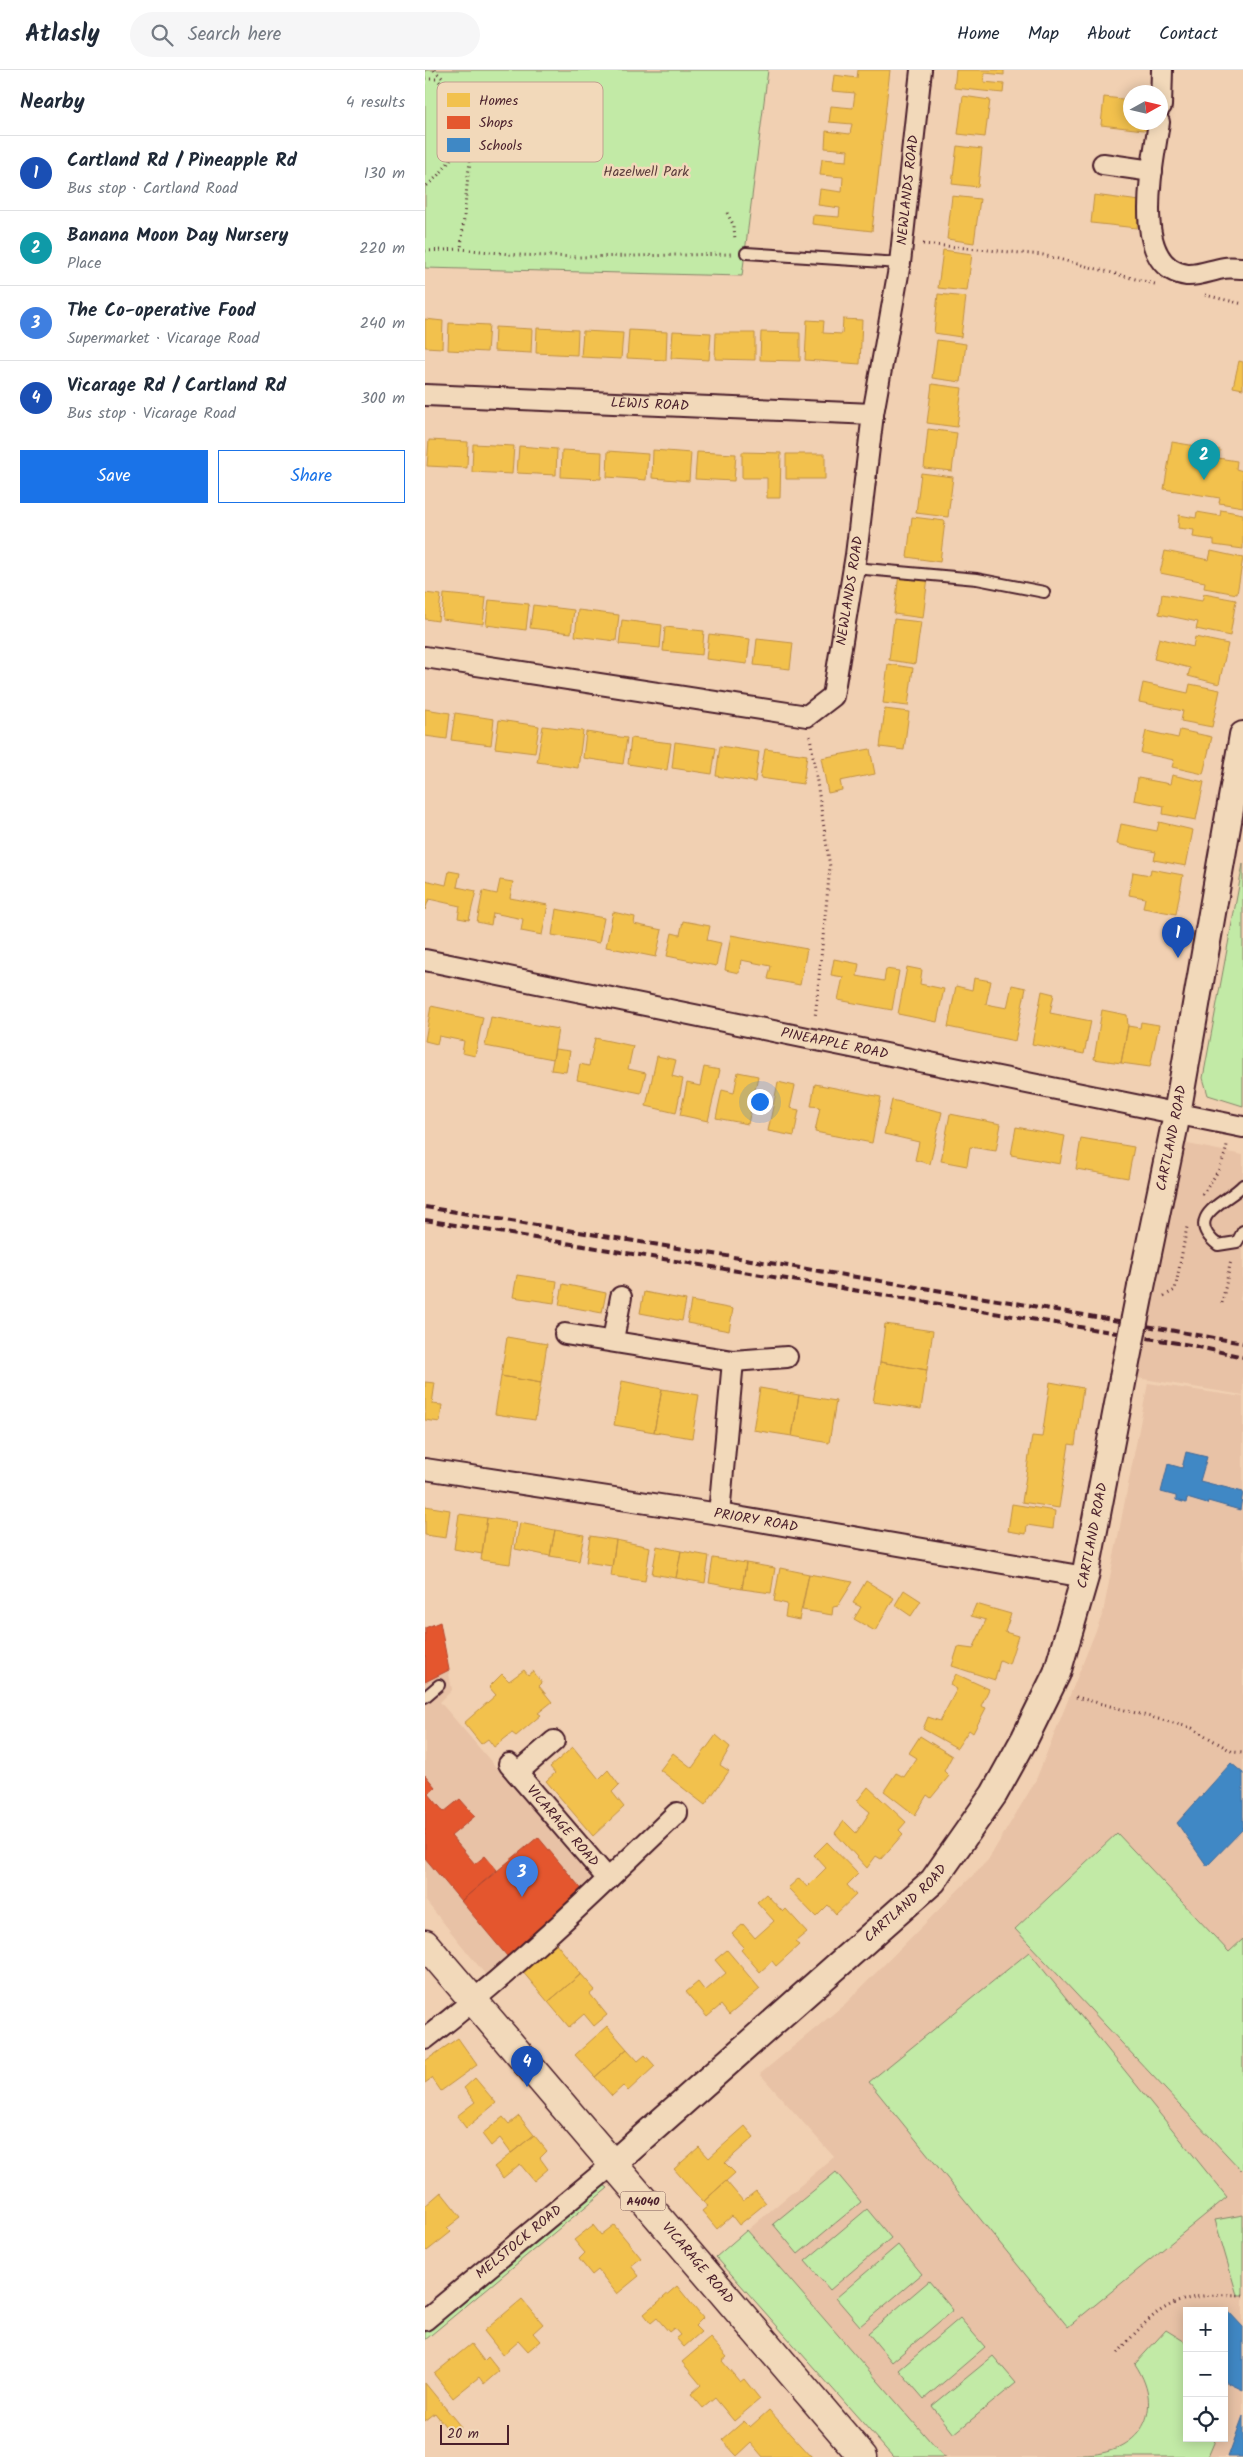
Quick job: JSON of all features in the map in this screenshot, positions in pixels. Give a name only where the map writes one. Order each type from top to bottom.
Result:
[{"type":"main road","name":"VICARAGE ROAD","points":[[425,1944],[863,2457]]},
{"type":"street","name":"NEWLANDS ROAD","points":[[807,716],[833,696],[854,568],[873,414],[902,242],[921,70]]},
{"type":"street","points":[[1162,70],[1162,85]]},
{"type":"street","points":[[1158,130],[1152,171],[1148,227],[1157,255],[1171,271],[1188,275],[1225,268],[1243,268]]},
{"type":"street","points":[[1103,164],[1152,171]]},
{"type":"street","name":"LEWIS ROAD","points":[[425,396],[873,414]]},
{"type":"street","points":[[425,658],[807,716]]},
{"type":"street","name":"CARTLAND ROAD","points":[[613,2164],[933,1881],[994,1794],[1040,1709],[1057,1673],[1085,1577],[1141,1287],[1177,1114],[1243,735]]},
{"type":"street","name":"PINEAPPLE ROAD","points":[[425,960],[1243,1128]]},
{"type":"street","points":[[613,1340],[621,1297]]},
{"type":"street","points":[[565,1334],[613,1340],[733,1361],[787,1357]]},
{"type":"street","points":[[719,1514],[733,1361]]},
{"type":"street","name":"PRIORY ROAD","points":[[425,1469],[719,1514],[1085,1577]]},
{"type":"street","name":"VICARAGE ROAD","points":[[554,1741],[513,1769],[608,1879]]},
{"type":"street","name":"VICARAGE ROAD","points":[[473,2002],[608,1879],[677,1813]]},
{"type":"street","points":[[425,2039],[473,2002]]},
{"type":"street","name":"MELSTOCK ROAD","points":[[425,2320],[613,2164]]},
{"type":"lane","points":[[741,253],[899,263]]},
{"type":"lane","points":[[854,568],[977,579],[1044,592]]},
{"type":"lane","points":[[1243,1185],[1210,1209],[1206,1221],[1206,1229],[1218,1245],[1237,1242],[1243,1231]]},
{"type":"lane","points":[[425,1697],[439,1685]]},
{"type":"path","points":[[426,78],[434,70],[447,82]]},
{"type":"path","points":[[426,78],[437,79],[440,82]]},
{"type":"path","points":[[425,187],[444,170],[450,162]]},
{"type":"path","points":[[461,250],[470,162]]},
{"type":"path","points":[[425,251],[461,250],[571,257],[741,253],[727,212]]},
{"type":"path","points":[[902,242],[1043,255],[1156,284]]},
{"type":"path","points":[[1195,293],[1243,304]]},
{"type":"path","points":[[807,716],[830,867],[813,1040]]},
{"type":"path","points":[[1076,1697],[1192,1728],[1233,1752],[1243,1753]]},
{"type":"path","points":[[1118,2353],[1147,2319],[1162,2309],[1178,2302],[1207,2294],[1243,2295]]},
{"type":"shaded area","points":[[1183,1143],[1243,1155],[1243,1283],[1240,1300],[1243,1301],[1243,1395],[1137,1378]]},
{"type":"shaded area","points":[[1148,1383],[1243,1397],[1243,2457],[893,2457],[716,2257],[834,2157],[760,2074],[845,2004],[988,1860],[1035,1782],[1103,1613]]},
{"type":"shaded area","points":[[440,1622],[452,1690],[440,1702],[591,1878],[485,1974],[425,1900],[425,1628]]},
{"type":"green space","name":"Hazelwell Park","points":[[425,70],[768,70],[742,276],[425,268]]},
{"type":"green space","points":[[1243,864],[1243,1106],[1208,1095],[1203,1078]]},
{"type":"green space","points":[[1117,1833],[1229,1952],[1243,1939],[1243,2168],[1241,2170],[1015,1929]]},
{"type":"green space","points":[[1029,1952],[1227,2197],[1068,2327],[869,2082]]},
{"type":"green space","points":[[836,2172],[861,2202],[798,2254],[773,2224]]},
{"type":"green space","points":[[601,2183],[608,2188],[425,2340],[425,2333]]},
{"type":"green space","points":[[867,2209],[891,2238],[830,2290],[805,2261]]},
{"type":"green space","points":[[1243,2215],[1243,2295],[1237,2295],[1215,2220]]},
{"type":"green space","points":[[747,2230],[943,2456],[946,2457],[893,2457],[716,2257]]},
{"type":"green space","points":[[898,2245],[922,2274],[860,2326],[836,2298]]},
{"type":"green space","points":[[929,2281],[953,2310],[892,2362],[868,2333]]},
{"type":"green space","points":[[960,2318],[985,2347],[924,2399],[899,2370]]},
{"type":"green space","points":[[1166,2330],[1183,2341],[1183,2442],[1214,2442],[1208,2457],[1074,2457],[1077,2455],[1098,2454],[1115,2449],[1130,2441],[1141,2430],[1147,2416],[1148,2400],[1145,2383],[1135,2364]]},
{"type":"green space","points":[[993,2356],[1016,2383],[954,2434],[932,2406]]},
{"type":"building: Homes","points":[[858,70],[890,70],[872,231],[812,224],[813,215],[839,217],[840,208],[818,205],[820,189],[842,192],[843,177],[820,175],[822,159],[847,161],[848,150],[825,148],[826,131],[850,134],[852,124],[829,122],[831,106],[853,108],[855,93],[832,91],[834,75],[857,78]]},
{"type":"building: Homes","points":[[956,70],[1004,70],[1004,75],[985,73],[984,82],[1004,84],[1003,93],[954,88]]},
{"type":"building: Homes","points":[[963,96],[990,100],[985,137],[958,134]]},
{"type":"building: Homes","points":[[1104,97],[1123,99],[1123,128],[1101,125]]},
{"type":"building: Homes","points":[[957,146],[982,149],[978,187],[952,184]]},
{"type":"building: Homes","points":[[1094,195],[1140,201],[1137,228],[1091,223]]},
{"type":"building: Homes","points":[[952,196],[980,199],[974,243],[947,239]]},
{"type":"building: Homes","points":[[943,250],[972,254],[967,291],[938,288]]},
{"type":"building: Homes","points":[[938,294],[966,297],[961,337],[934,333]]},
{"type":"building: Homes","points":[[425,319],[443,321],[442,348],[425,347]]},
{"type":"building: Homes","points":[[843,319],[862,320],[860,364],[805,360],[807,320],[824,321],[823,333],[842,334]]},
{"type":"building: Homes","points":[[449,323],[489,325],[487,352],[448,350]]},
{"type":"building: Homes","points":[[495,327],[532,329],[531,353],[494,351]]},
{"type":"building: Homes","points":[[537,328],[578,330],[577,355],[536,353]]},
{"type":"building: Homes","points":[[629,330],[667,332],[666,360],[627,358]]},
{"type":"building: Homes","points":[[583,331],[623,333],[621,359],[581,357]]},
{"type":"building: Homes","points":[[673,331],[711,333],[709,360],[671,358]]},
{"type":"building: Homes","points":[[761,332],[800,333],[800,361],[760,360]]},
{"type":"building: Homes","points":[[716,333],[755,333],[755,360],[715,359]]},
{"type":"building: Homes","points":[[937,340],[966,344],[961,382],[932,378]]},
{"type":"building: Homes","points":[[1239,361],[1243,362],[1243,389],[1233,387]]},
{"type":"building: Homes","points":[[932,384],[962,388],[957,427],[927,423]]},
{"type":"building: Homes","points":[[928,429],[957,433],[952,471],[924,468]]},
{"type":"building: Homes","points":[[429,440],[468,442],[467,468],[427,466]]},
{"type":"building: Homes","points":[[1172,442],[1220,450],[1218,458],[1237,461],[1236,469],[1243,471],[1243,507],[1219,503],[1220,498],[1164,489]]},
{"type":"building: Homes","points":[[473,444],[514,446],[512,474],[472,472]]},
{"type":"building: Homes","points":[[519,446],[557,449],[556,475],[517,473]]},
{"type":"building: Homes","points":[[562,450],[602,452],[601,479],[561,477]]},
{"type":"building: Homes","points":[[653,450],[691,453],[689,481],[652,478]]},
{"type":"building: Homes","points":[[608,451],[648,454],[646,480],[607,477]]},
{"type":"building: Homes","points":[[697,452],[736,454],[734,481],[695,479]]},
{"type":"building: Homes","points":[[742,452],[781,453],[780,498],[767,498],[767,478],[742,478]]},
{"type":"building: Homes","points":[[786,454],[825,454],[825,479],[786,479]]},
{"type":"building: Homes","points":[[921,473],[953,477],[948,517],[916,513]]},
{"type":"building: Homes","points":[[1221,510],[1243,514],[1243,549],[1214,545],[1214,540],[1193,537],[1194,530],[1178,528],[1179,515],[1196,518],[1197,512],[1220,516]]},
{"type":"building: Homes","points":[[912,517],[945,521],[940,562],[907,557]]},
{"type":"building: Homes","points":[[1165,551],[1209,560],[1211,551],[1243,558],[1237,594],[1204,588],[1205,582],[1160,573]]},
{"type":"building: Homes","points":[[899,574],[928,577],[923,618],[894,614]]},
{"type":"building: Homes","points":[[425,593],[441,595],[438,621],[425,619]]},
{"type":"building: Homes","points":[[444,594],[486,598],[483,624],[442,619]]},
{"type":"building: Homes","points":[[1162,594],[1202,601],[1204,594],[1236,600],[1230,636],[1196,629],[1198,622],[1159,614]]},
{"type":"building: Homes","points":[[489,600],[529,604],[526,630],[486,625]]},
{"type":"building: Homes","points":[[533,605],[574,610],[571,633],[530,628]]},
{"type":"building: Homes","points":[[578,610],[619,615],[616,641],[575,636]]},
{"type":"building: Homes","points":[[894,619],[921,622],[915,664],[889,660]]},
{"type":"building: Homes","points":[[622,620],[662,625],[660,648],[619,644]]},
{"type":"building: Homes","points":[[665,627],[704,631],[702,655],[663,651]]},
{"type":"building: Homes","points":[[709,634],[750,639],[747,664],[706,659]]},
{"type":"building: Homes","points":[[1195,637],[1228,644],[1219,684],[1188,676],[1190,668],[1154,659],[1159,638],[1193,647]]},
{"type":"building: Homes","points":[[757,639],[793,643],[790,669],[754,665]]},
{"type":"building: Homes","points":[[888,664],[913,668],[908,706],[883,703]]},
{"type":"building: Homes","points":[[1143,683],[1188,693],[1190,684],[1220,690],[1212,727],[1181,721],[1183,711],[1139,702]]},
{"type":"building: Homes","points":[[425,709],[450,713],[447,739],[425,736]]},
{"type":"building: Homes","points":[[885,709],[909,712],[904,750],[880,747]]},
{"type":"building: Homes","points":[[455,713],[494,719],[491,745],[451,740]]},
{"type":"building: Homes","points":[[499,720],[539,726],[535,753],[495,748]]},
{"type":"building: Homes","points":[[543,726],[583,731],[578,768],[537,762]]},
{"type":"building: Homes","points":[[1180,730],[1212,737],[1203,774],[1172,767],[1174,760],[1141,753],[1146,731],[1178,738]]},
{"type":"building: Homes","points":[[586,732],[627,738],[623,764],[583,758]]},
{"type":"building: Homes","points":[[631,738],[671,743],[667,770],[628,764]]},
{"type":"building: Homes","points":[[675,742],[716,748],[712,774],[672,768]]},
{"type":"building: Homes","points":[[720,746],[759,752],[755,782],[716,776]]},
{"type":"building: Homes","points":[[765,749],[807,755],[803,784],[760,778]]},
{"type":"building: Homes","points":[[870,749],[875,774],[840,781],[842,790],[828,793],[821,758]]},
{"type":"building: Homes","points":[[1172,775],[1204,782],[1196,820],[1163,814],[1164,806],[1134,800],[1138,778],[1170,784]]},
{"type":"building: Homes","points":[[1159,822],[1193,830],[1186,866],[1154,860],[1156,852],[1117,844],[1121,824],[1157,831]]},
{"type":"building: Homes","points":[[1151,869],[1183,875],[1176,914],[1143,908],[1145,898],[1129,895],[1133,872],[1150,875]]},
{"type":"building: Homes","points":[[449,871],[460,873],[457,887],[476,891],[469,920],[458,918],[460,906],[429,899],[425,910],[425,880],[446,885]]},
{"type":"building: Homes","points":[[500,880],[513,882],[510,898],[548,905],[542,935],[521,931],[523,919],[493,913],[491,925],[477,922],[483,891],[497,894]]},
{"type":"building: Homes","points":[[556,909],[604,918],[599,943],[552,935]]},
{"type":"building: Homes","points":[[613,912],[635,917],[634,924],[662,930],[656,957],[606,947]]},
{"type":"building: Homes","points":[[683,921],[710,926],[707,940],[721,943],[716,966],[667,956],[672,933],[680,935]]},
{"type":"building: Homes","points":[[731,935],[807,949],[800,985],[768,979],[771,966],[741,960],[739,973],[725,970]]},
{"type":"building: Homes","points":[[834,959],[859,964],[857,976],[884,981],[886,969],[899,971],[892,1010],[838,1000],[843,977],[831,975]]},
{"type":"building: Homes","points":[[907,967],[922,970],[920,984],[944,989],[937,1022],[898,1014]]},
{"type":"building: Homes","points":[[974,978],[991,981],[986,1004],[1007,1008],[1012,985],[1026,988],[1015,1041],[948,1027],[956,986],[972,990]]},
{"type":"building: Homes","points":[[1042,991],[1054,994],[1050,1013],[1091,1021],[1084,1054],[1032,1044]]},
{"type":"building: Homes","points":[[431,1006],[483,1017],[475,1056],[462,1053],[464,1041],[439,1036],[437,1044],[425,1041]]},
{"type":"building: Homes","points":[[1102,1010],[1127,1015],[1128,1026],[1121,1063],[1094,1059]]},
{"type":"building: Homes","points":[[491,1017],[558,1029],[553,1059],[485,1046]]},
{"type":"building: Homes","points":[[1141,1022],[1159,1025],[1150,1067],[1121,1063],[1128,1026],[1140,1028]]},
{"type":"building: Homes","points":[[595,1038],[633,1046],[628,1069],[646,1073],[641,1093],[577,1080],[580,1064],[589,1066]]},
{"type":"building: Homes","points":[[555,1049],[570,1051],[566,1072],[551,1070]]},
{"type":"building: Homes","points":[[657,1056],[676,1060],[672,1076],[683,1079],[676,1113],[646,1106]]},
{"type":"building: Homes","points":[[704,1067],[720,1070],[708,1121],[680,1115],[687,1083],[700,1086]]},
{"type":"building: Homes","points":[[738,1072],[758,1076],[748,1124],[716,1118],[722,1090],[734,1093]]},
{"type":"building: Homes","points":[[778,1082],[795,1086],[790,1108],[799,1110],[794,1136],[768,1131]]},
{"type":"building: Homes","points":[[815,1084],[881,1097],[872,1143],[815,1132],[820,1107],[811,1106]]},
{"type":"building: Homes","points":[[892,1100],[942,1112],[930,1164],[915,1160],[919,1142],[884,1134]]},
{"type":"building: Homes","points":[[950,1114],[1001,1124],[996,1151],[970,1147],[967,1166],[941,1161]]},
{"type":"building: Homes","points":[[1016,1127],[1065,1136],[1060,1164],[1011,1155]]},
{"type":"building: Homes","points":[[1081,1138],[1134,1147],[1128,1178],[1076,1169]]},
{"type":"building: Homes","points":[[517,1275],[557,1281],[554,1303],[513,1297]]},
{"type":"building: Homes","points":[[563,1284],[606,1293],[602,1313],[559,1305]]},
{"type":"building: Homes","points":[[644,1292],[686,1300],[682,1321],[640,1313]]},
{"type":"building: Homes","points":[[691,1301],[733,1309],[729,1331],[687,1323]]},
{"type":"building: Homes","points":[[885,1324],[933,1331],[927,1370],[880,1362]]},
{"type":"building: Homes","points":[[507,1337],[547,1344],[541,1383],[501,1376]]},
{"type":"building: Homes","points":[[880,1362],[927,1370],[921,1409],[873,1402]]},
{"type":"building: Homes","points":[[501,1376],[541,1383],[535,1420],[495,1414]]},
{"type":"building: Homes","points":[[622,1381],[662,1389],[654,1432],[614,1425]]},
{"type":"building: Homes","points":[[425,1382],[435,1383],[432,1404],[442,1405],[440,1422],[425,1420]]},
{"type":"building: Homes","points":[[1050,1382],[1083,1388],[1075,1445],[1069,1444],[1059,1508],[1022,1502],[1032,1436],[1042,1437]]},
{"type":"building: Homes","points":[[760,1388],[799,1395],[792,1436],[753,1430]]},
{"type":"building: Homes","points":[[662,1389],[699,1395],[692,1438],[654,1432]]},
{"type":"building: Homes","points":[[799,1395],[836,1401],[829,1443],[792,1436]]},
{"type":"building: Homes","points":[[1012,1504],[1055,1511],[1053,1529],[1027,1525],[1026,1534],[1008,1531]]},
{"type":"building: Homes","points":[[425,1506],[450,1510],[446,1538],[425,1535]]},
{"type":"building: Homes","points":[[459,1514],[487,1518],[482,1554],[454,1549]]},
{"type":"building: Homes","points":[[487,1518],[516,1522],[510,1564],[481,1560]]},
{"type":"building: Homes","points":[[520,1523],[555,1530],[550,1556],[515,1549]]},
{"type":"building: Homes","points":[[555,1530],[584,1535],[579,1561],[550,1556]]},
{"type":"building: Homes","points":[[590,1536],[616,1540],[612,1566],[586,1562]]},
{"type":"building: Homes","points":[[616,1540],[650,1547],[645,1581],[611,1576]]},
{"type":"building: Homes","points":[[657,1546],[681,1551],[676,1578],[652,1574]]},
{"type":"building: Homes","points":[[681,1551],[709,1556],[705,1583],[676,1578]]},
{"type":"building: Homes","points":[[713,1558],[746,1563],[742,1589],[709,1583]]},
{"type":"building: Homes","points":[[746,1563],[775,1568],[771,1593],[742,1589]]},
{"type":"building: Homes","points":[[780,1568],[809,1574],[799,1620],[785,1617],[787,1604],[774,1601]]},
{"type":"building: Homes","points":[[809,1574],[853,1582],[838,1606],[833,1607],[832,1615],[802,1610]]},
{"type":"building: Homes","points":[[866,1581],[894,1598],[875,1631],[854,1619],[861,1607],[853,1603]]},
{"type":"building: Homes","points":[[904,1590],[921,1601],[911,1616],[895,1605]]},
{"type":"building: Homes","points":[[976,1604],[1011,1614],[1005,1632],[1018,1636],[1009,1664],[1000,1660],[995,1680],[952,1666],[958,1647],[973,1649],[986,1620],[971,1616]]},
{"type":"building: Homes","points":[[524,1670],[528,1675],[533,1671],[542,1683],[539,1686],[552,1702],[538,1713],[541,1715],[516,1736],[512,1733],[494,1747],[488,1739],[481,1744],[464,1723],[496,1695],[489,1687],[502,1674],[509,1681]]},
{"type":"building: Homes","points":[[956,1674],[989,1689],[981,1706],[986,1708],[973,1733],[969,1730],[957,1748],[923,1729],[928,1717],[940,1721],[957,1689],[950,1685]]},
{"type":"building: Homes","points":[[716,1735],[730,1747],[720,1765],[729,1771],[705,1805],[660,1770],[673,1753],[692,1768]]},
{"type":"building: Homes","points":[[920,1736],[952,1756],[944,1771],[949,1776],[931,1798],[927,1795],[915,1815],[884,1791],[896,1773],[904,1777],[917,1758],[909,1753]]},
{"type":"building: Homes","points":[[573,1747],[599,1779],[608,1770],[619,1785],[612,1792],[624,1807],[593,1836],[546,1781],[555,1773],[550,1767]]},
{"type":"building: Homes","points":[[868,1787],[906,1822],[899,1830],[903,1834],[881,1859],[876,1856],[867,1868],[835,1833],[844,1821],[856,1833],[870,1812],[857,1801]]},
{"type":"building: Homes","points":[[827,1842],[858,1874],[847,1885],[856,1895],[836,1914],[828,1905],[816,1917],[788,1888],[799,1878],[807,1887],[826,1868],[814,1855]]},
{"type":"building: Homes","points":[[766,1894],[783,1912],[786,1909],[807,1932],[795,1942],[799,1945],[776,1966],[772,1961],[760,1972],[741,1950],[744,1947],[732,1934],[743,1924],[755,1938],[774,1921],[757,1902]]},
{"type":"building: Homes","points":[[555,1942],[581,1974],[548,2002],[522,1971]]},
{"type":"building: Homes","points":[[727,1950],[760,1989],[729,2015],[721,2005],[707,2017],[686,1992],[698,1982],[705,1991],[726,1973],[715,1960]]},
{"type":"building: Homes","points":[[581,1974],[595,1990],[590,1994],[607,2015],[594,2026],[584,2014],[569,2027],[548,2002]]},
{"type":"building: Homes","points":[[607,2026],[627,2049],[595,2077],[575,2055]]},
{"type":"building: Homes","points":[[458,2038],[477,2065],[441,2091],[432,2078],[425,2083],[425,2061]]},
{"type":"building: Homes","points":[[627,2049],[638,2061],[645,2055],[655,2066],[628,2091],[623,2086],[612,2096],[595,2077]]},
{"type":"building: Homes","points":[[475,2078],[496,2103],[466,2128],[457,2116],[475,2102],[464,2088]]},
{"type":"building: Homes","points":[[519,2116],[534,2135],[511,2153],[500,2138],[491,2146],[482,2134],[503,2117],[509,2124]]},
{"type":"building: Homes","points":[[745,2126],[754,2137],[725,2163],[735,2173],[703,2202],[674,2169],[699,2147],[709,2158]]},
{"type":"building: Homes","points":[[534,2135],[547,2151],[540,2158],[548,2169],[534,2181],[520,2164],[503,2178],[494,2167]]},
{"type":"building: Homes","points":[[726,2181],[743,2201],[756,2191],[766,2203],[739,2225],[732,2216],[717,2229],[702,2211],[708,2206],[703,2202]]},
{"type":"building: Homes","points":[[441,2192],[461,2217],[447,2228],[451,2232],[427,2251],[425,2249],[425,2206]]},
{"type":"building: Homes","points":[[593,2225],[601,2235],[614,2225],[641,2258],[631,2266],[639,2276],[617,2294],[598,2270],[592,2275],[579,2259],[585,2253],[574,2240]]},
{"type":"building: Homes","points":[[677,2286],[703,2318],[695,2326],[701,2332],[684,2347],[676,2338],[680,2335],[674,2328],[669,2332],[657,2318],[651,2323],[644,2314]]},
{"type":"building: Homes","points":[[522,2299],[543,2324],[533,2333],[540,2341],[528,2351],[519,2341],[503,2355],[484,2331]]},
{"type":"building: Homes","points":[[710,2338],[727,2357],[722,2361],[740,2382],[744,2379],[760,2399],[734,2421],[715,2398],[703,2408],[691,2394],[701,2385],[682,2362]]},
{"type":"building: Homes","points":[[471,2344],[484,2361],[488,2357],[499,2371],[484,2384],[479,2377],[453,2398],[434,2374]]},
{"type":"building: Homes","points":[[425,2383],[461,2427],[452,2435],[435,2413],[425,2421]]},
{"type":"building: Homes","points":[[769,2410],[812,2457],[763,2457],[751,2443],[737,2456],[722,2440],[744,2421],[750,2427]]},
{"type":"building: Shops","points":[[440,1622],[449,1670],[425,1682],[425,1628]]},
{"type":"building: Shops","points":[[425,1775],[435,1787],[428,1793],[444,1812],[460,1799],[475,1816],[451,1836],[475,1864],[485,1856],[497,1870],[461,1901],[425,1858]]},
{"type":"building: Shops","points":[[538,1837],[584,1892],[507,1956],[461,1901]]},
{"type":"building: Schools","points":[[1186,1452],[1207,1457],[1200,1481],[1243,1492],[1240,1510],[1208,1501],[1207,1504],[1187,1498],[1186,1503],[1176,1500],[1176,1496],[1161,1492],[1168,1464],[1182,1468]]},
{"type":"building: Schools","points":[[1231,1763],[1243,1773],[1243,1829],[1207,1866],[1177,1823]]},
{"type":"building: Schools","points":[[1228,2311],[1243,2327],[1243,2390],[1228,2383]]},
{"type":"building: Schools","points":[[1243,2416],[1243,2457],[1228,2457]]},
{"type":"railway","points":[[425,1207],[1016,1303],[1243,1343]]},
{"type":"railway","points":[[425,1220],[1190,1345],[1243,1357]]},
{"type":"place","name":"Banana Moon Day Nursery","points":[[1204,480]]},
{"type":"place","name":"Cartland Rd / Pineapple Rd","points":[[1178,958]]},
{"type":"place","name":"The Co-operative Food","points":[[522,1897]]},
{"type":"place","name":"Vicarage Rd / Cartland Rd","points":[[527,2087]]}]
